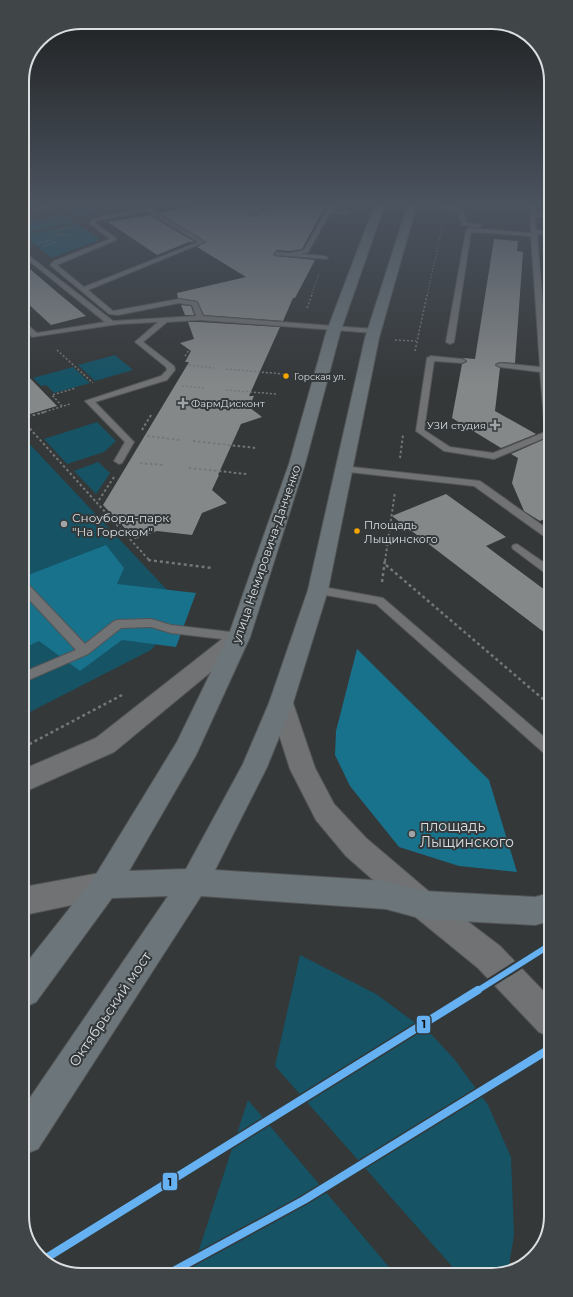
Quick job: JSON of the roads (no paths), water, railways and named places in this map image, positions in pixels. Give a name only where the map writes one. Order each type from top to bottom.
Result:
[{"type":"main road","name":"улица Немировича-Данченко","points":[[105,885],[187,748],[239,637],[297,464],[335,328],[358,265]]},
{"type":"main road","points":[[194,882],[254,767],[281,703],[318,590],[374,331],[394,265]]},
{"type":"main road","points":[[29,779],[104,745],[239,637]]},
{"type":"main road","points":[[281,703],[303,769],[325,812],[356,847],[423,906],[489,957],[544,1015]]},
{"type":"main road","points":[[29,900],[105,885],[194,882],[386,895],[423,906],[535,911],[544,909]]},
{"type":"main road","name":"Октябрьский мост","points":[[29,1130],[194,882]]},
{"type":"main road","points":[[29,984],[105,885]]},
{"type":"lane","points":[[37,265],[111,323]]},
{"type":"lane","points":[[54,265],[114,314],[176,299],[195,303],[200,318]]},
{"type":"lane","points":[[84,290],[147,265]]},
{"type":"lane","points":[[450,342],[463,265]]},
{"type":"lane","points":[[500,365],[544,370],[536,265]]},
{"type":"lane","points":[[29,336],[111,323],[200,318],[374,331]]},
{"type":"lane","points":[[119,461],[130,442],[89,401],[164,378],[168,375],[171,370],[170,366],[139,342],[166,320]]},
{"type":"lane","points":[[29,328],[37,334]]},
{"type":"lane","points":[[462,361],[431,358],[420,431],[447,449],[494,456],[544,435]]},
{"type":"lane","points":[[343,469],[477,483],[544,531]]},
{"type":"lane","points":[[516,547],[544,567]]},
{"type":"lane","points":[[318,590],[379,601],[544,745]]},
{"type":"lane","points":[[29,591],[84,651]]},
{"type":"lane","points":[[29,676],[84,651],[118,624],[152,623],[171,628],[239,637]]},
{"type":"place","name":"Горская ул.","points":[[286,376]]},
{"type":"place","name":"ФармДисконт","points":[[183,403]]},
{"type":"place","name":"УЗИ студия","points":[[495,425]]},
{"type":"place","name":"Сноуборд-парк \"На Горском\"","points":[[64,524]]},
{"type":"place","name":"Площадь Лыщинского","points":[[357,531]]},
{"type":"place","name":"площадь Лыщинского","points":[[412,834]]}]
